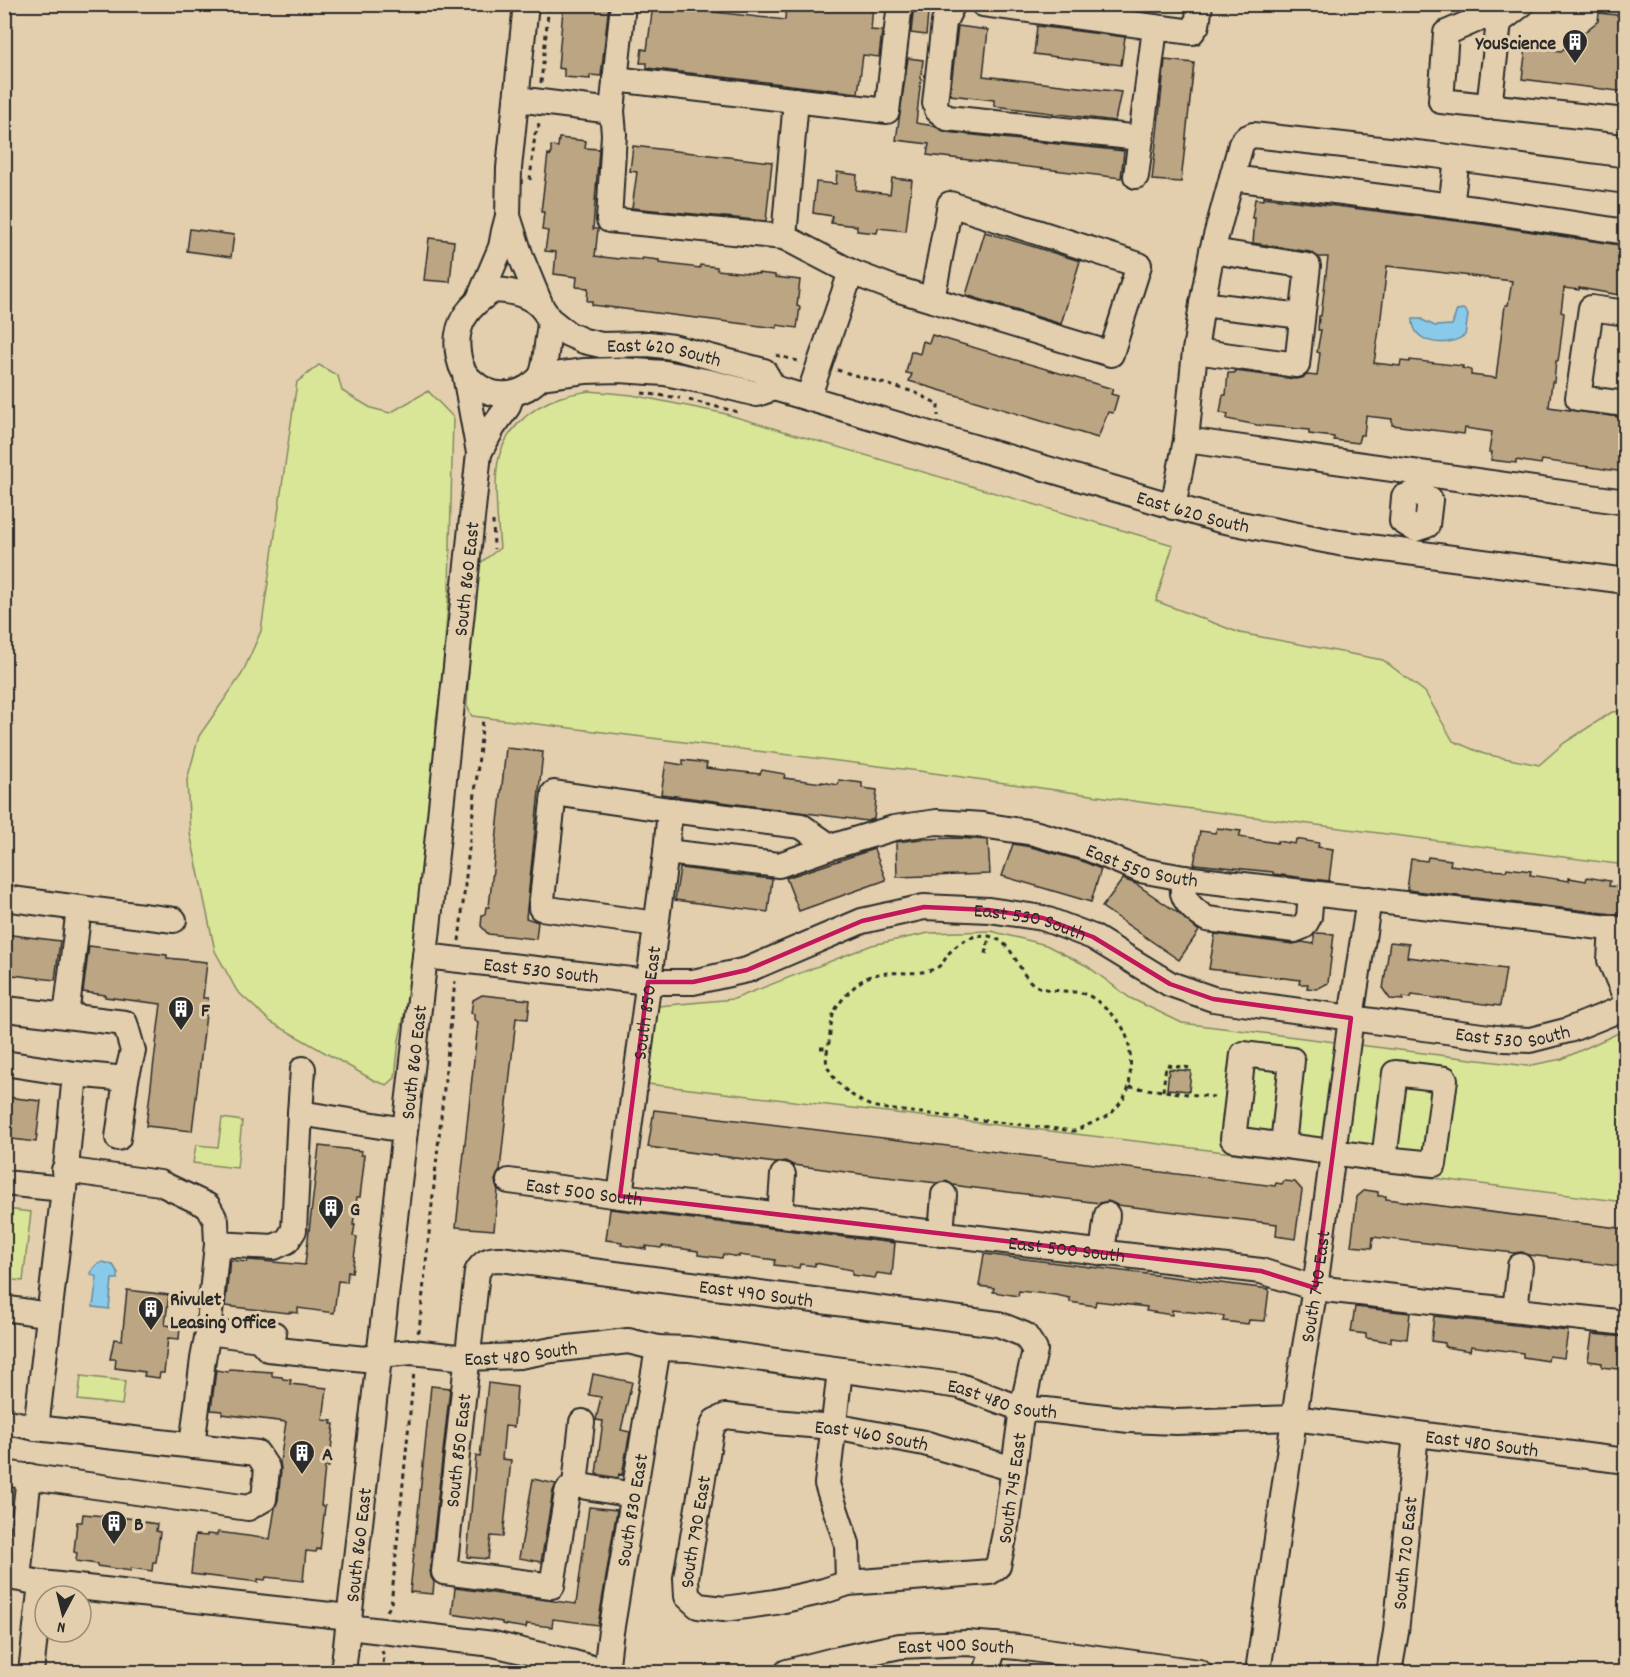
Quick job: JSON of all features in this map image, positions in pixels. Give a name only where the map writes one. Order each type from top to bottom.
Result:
[{"type":"street","points":[[479,299],[501,248],[508,216],[508,168],[526,4]]},
{"type":"street","points":[[623,4],[612,111],[614,134],[609,220],[784,237],[851,272],[893,288],[932,300],[1111,354],[1139,265],[950,204],[932,300]]},
{"type":"street","points":[[615,79],[887,111],[900,4]]},
{"type":"street","points":[[953,4],[944,22],[934,103],[937,110],[947,118],[1141,138]]},
{"type":"street","points":[[983,4],[1011,6],[1192,33],[1197,25],[1200,4]]},
{"type":"street","points":[[1489,107],[1499,22],[1522,4]]},
{"type":"street","points":[[1499,22],[1483,17],[1446,33],[1441,101],[1626,121]]},
{"type":"street","points":[[1136,176],[1155,28]]},
{"type":"street","points":[[517,99],[612,111]]},
{"type":"street","points":[[784,237],[796,100]]},
{"type":"street","points":[[1173,507],[1186,440],[1195,351],[1212,251],[1241,144],[1246,138],[1253,135],[1626,181]]},
{"type":"street","points":[[1451,206],[1457,159]]},
{"type":"street","points":[[1232,178],[1451,206],[1626,232]]},
{"type":"street","points":[[508,216],[521,257],[545,313],[546,352],[540,377],[532,385],[512,395],[486,391],[465,375],[460,361],[457,336],[459,326],[467,312],[479,299],[494,290],[512,291],[527,296],[545,313]]},
{"type":"street","points":[[1195,351],[1297,365],[1308,266],[1212,251]]},
{"type":"street","points":[[808,398],[851,272]]},
{"type":"street","points":[[1202,304],[1302,316]]},
{"type":"street","points":[[1626,313],[1591,308],[1578,398],[1626,404]]},
{"type":"street","name":"East 620 South","points":[[545,313],[568,334],[584,341],[601,345],[649,344],[673,347],[764,371],[774,388]]},
{"type":"street","name":"East 620 South","points":[[540,377],[585,370],[619,370],[665,373],[756,394],[774,388],[1220,520],[1339,543],[1626,581]]},
{"type":"street","name":"South 860 East","points":[[343,1672],[425,956],[478,453],[465,375]]},
{"type":"street","name":"South 860 East","points":[[478,453],[507,408],[512,395]]},
{"type":"street","points":[[1186,440],[1420,482],[1626,502]]},
{"type":"street","points":[[1412,553],[1415,528],[1402,521],[1402,513],[1404,497],[1420,482]]},
{"type":"street","points":[[656,924],[541,908],[554,793],[670,810],[801,825],[831,847]]},
{"type":"street","name":"South 850 East","points":[[620,1196],[670,810]]},
{"type":"street","name":"East 550 South","points":[[666,852],[779,865],[894,828],[937,822],[982,825],[1034,833],[1087,848],[1140,870],[1184,878],[1619,929]]},
{"type":"street","points":[[1184,878],[1182,892],[1191,906],[1207,919],[1294,930],[1304,926],[1309,917],[1311,893]]},
{"type":"street","points":[[4,898],[174,920]]},
{"type":"street","name":"South 740 East","points":[[1258,1672],[1315,1288],[1369,899]]},
{"type":"street","points":[[66,1016],[80,908]]},
{"type":"street","name":"East 530 South","points":[[425,956],[648,982],[693,982],[747,970],[862,921],[924,908],[989,910],[1042,918],[1093,938],[1170,984],[1213,999],[1504,1039],[1530,1040],[1569,1030],[1626,1007]]},
{"type":"street","points":[[1619,929],[1610,960],[1626,998]]},
{"type":"street","points":[[4,1011],[6,1009],[125,1023],[134,1051],[126,1079],[118,1138]]},
{"type":"street","points":[[4,1063],[126,1079]]},
{"type":"street","points":[[217,1244],[274,1247],[287,1240],[294,1230],[303,1069]]},
{"type":"street","points":[[36,1428],[75,1074]]},
{"type":"street","points":[[300,1113],[405,1130]]},
{"type":"street","points":[[1282,1145],[1384,1159]]},
{"type":"street","points":[[780,1215],[783,1175]]},
{"type":"street","points":[[4,1183],[64,1179],[160,1183],[208,1206],[216,1221],[217,1244],[208,1332],[192,1446]]},
{"type":"street","name":"East 500 South","points":[[509,1181],[1261,1271],[1315,1288],[1626,1323]]},
{"type":"street","points":[[941,1234],[944,1195]]},
{"type":"street","points":[[1102,1253],[1107,1215]]},
{"type":"street","name":"East 490 South","points":[[487,1260],[500,1259],[998,1324],[1025,1335]]},
{"type":"street","name":"South 850 East","points":[[487,1260],[477,1272],[444,1572],[552,1587],[567,1493],[573,1487]]},
{"type":"street","points":[[1515,1310],[1520,1266]]},
{"type":"street","points":[[4,1308],[50,1315]]},
{"type":"street","points":[[208,1332],[259,1339],[271,1334],[365,1342],[379,1355]]},
{"type":"street","name":"South 745 East","points":[[848,1583],[990,1572],[998,1566],[1022,1409],[1035,1350],[1025,1335]]},
{"type":"street","name":"East 480 South","points":[[379,1355],[412,1352],[467,1358],[520,1356],[628,1341],[658,1347],[689,1349],[960,1386],[1022,1409],[1129,1420],[1176,1422],[1294,1418],[1626,1461]]},
{"type":"street","name":"South 830 East","points":[[606,1672],[658,1347]]},
{"type":"street","points":[[840,1370],[828,1484],[848,1544],[848,1583]]},
{"type":"street","name":"East 460 South","points":[[726,1416],[833,1426],[924,1443],[1014,1469]]},
{"type":"street","name":"South 790 East","points":[[726,1416],[715,1421],[711,1431],[686,1578],[687,1596],[698,1605],[724,1609],[775,1602],[848,1583]]},
{"type":"street","points":[[4,1421],[36,1428],[257,1453],[267,1468],[264,1499],[248,1508],[4,1473]]},
{"type":"street","points":[[582,1422],[573,1487],[633,1495]]},
{"type":"street","name":"South 720 East","points":[[1389,1672],[1396,1632],[1416,1434]]},
{"type":"street","points":[[29,1476],[11,1577],[41,1583],[349,1622],[493,1644],[606,1672]]},
{"type":"street","points":[[30,1672],[41,1583]]},
{"type":"street","name":"East 400 South","points":[[787,1672],[834,1659],[900,1646],[968,1643],[995,1645],[1096,1665],[1199,1672]]},
{"type":"street","points":[[986,1672],[995,1645]]},
{"type":"path","points":[[540,89],[549,4]]},
{"type":"path","points":[[529,189],[538,126]]},
{"type":"path","points":[[769,353],[798,361]]},
{"type":"path","points":[[844,372],[914,392],[938,404]]},
{"type":"path","points":[[633,392],[684,399],[738,412]]},
{"type":"path","points":[[493,517],[494,549]]},
{"type":"path","points":[[459,944],[483,719]]},
{"type":"path","points":[[986,954],[989,936]]},
{"type":"path","points":[[989,936],[1012,951],[1020,969],[1035,986],[1087,995],[1104,1007],[1122,1025],[1129,1046],[1131,1074],[1129,1087],[1123,1100],[1110,1115],[1074,1131],[887,1109],[869,1105],[838,1083],[826,1057],[834,1013],[841,1001],[853,989],[866,978],[882,974],[923,972],[936,968],[962,942],[974,937],[989,936]]},
{"type":"path","points":[[413,1334],[419,1331],[455,981]]},
{"type":"path","points":[[820,1048],[828,1048]]},
{"type":"path","points":[[1163,1091],[1166,1065],[1192,1068]]},
{"type":"path","points":[[1129,1087],[1214,1097]]},
{"type":"path","points":[[388,1610],[391,1605],[414,1386],[415,1374],[412,1366]]},
{"type":"path","points":[[382,1651],[384,1656],[382,1672]]},
{"type":"highlighted area","points":[[924,907],[989,910],[1043,918],[1093,937],[1170,984],[1213,999],[1351,1018],[1315,1288],[1261,1271],[620,1196],[648,982],[693,982],[747,970],[862,921]]},
{"type":"green space","points":[[319,365],[338,376],[342,391],[371,408],[390,413],[428,391],[453,417],[449,590],[441,691],[436,720],[437,752],[429,829],[421,875],[418,929],[411,982],[399,1040],[395,1078],[387,1085],[375,1081],[271,1022],[237,991],[215,951],[190,833],[187,780],[199,736],[242,674],[261,631],[297,382]]},
{"type":"green space","points":[[589,391],[632,395],[722,413],[1173,545],[1156,601],[1240,633],[1383,660],[1425,692],[1453,741],[1484,754],[1539,765],[1564,743],[1612,712],[1625,711],[1625,865],[919,771],[472,716],[467,706],[471,622],[479,564],[500,548],[496,488],[499,456],[510,433],[527,415],[564,396]]},
{"type":"green space","points":[[991,931],[1046,945],[1087,966],[1130,998],[1182,1023],[1527,1066],[1562,1059],[1625,1030],[1625,1202],[1152,1143],[648,1084],[658,1006],[734,999],[872,945],[929,933]]},
{"type":"green space","points":[[222,1118],[242,1121],[237,1168],[193,1163],[196,1145],[218,1147]]},
{"type":"green space","points":[[5,1209],[31,1212],[23,1281],[5,1279]]},
{"type":"green space","points":[[81,1376],[125,1381],[122,1405],[78,1400]]},
{"type":"water","points":[[1463,309],[1468,315],[1465,335],[1458,339],[1450,342],[1432,342],[1418,334],[1414,328],[1413,319],[1422,319],[1435,326],[1452,325],[1457,310]]},
{"type":"water","points":[[103,1262],[113,1265],[118,1273],[118,1279],[112,1279],[109,1309],[93,1307],[97,1277],[91,1273]]},
{"type":"building","points":[[565,4],[609,4],[601,76],[590,75],[590,79],[564,77],[564,69],[558,68]]},
{"type":"building","points":[[786,4],[873,4],[871,30],[882,31],[879,57],[863,55],[858,93],[647,68],[647,63],[640,63],[642,49],[647,50],[653,5],[785,20]]},
{"type":"building","points":[[914,4],[929,4],[926,35],[911,33]]},
{"type":"building","name":"YouScience","points":[[1599,13],[1626,16],[1626,92],[1522,79],[1526,47],[1561,51],[1598,21]]},
{"type":"building","points":[[958,26],[988,30],[983,76],[1121,92],[1115,121],[994,106],[994,100],[950,95]]},
{"type":"building","points":[[1037,26],[1125,37],[1121,65],[1034,54]]},
{"type":"building","points":[[908,58],[923,60],[916,123],[934,126],[946,132],[1124,151],[1121,178],[927,155],[929,144],[896,140]]},
{"type":"building","points":[[1165,60],[1194,63],[1181,182],[1152,180]]},
{"type":"building","points":[[559,138],[586,141],[585,148],[599,149],[593,229],[598,229],[595,256],[642,260],[642,258],[659,260],[659,263],[700,268],[700,265],[717,267],[717,270],[775,275],[775,277],[800,280],[797,328],[777,325],[777,328],[592,305],[592,301],[587,301],[588,288],[576,287],[577,277],[554,274],[556,252],[545,251],[548,231],[542,230],[544,212],[541,212],[548,154],[551,155],[551,146],[558,147]]},
{"type":"building","points":[[633,146],[772,162],[766,221],[632,208],[637,172],[630,171]]},
{"type":"building","points":[[837,172],[857,175],[856,190],[890,194],[892,178],[912,180],[906,231],[878,228],[877,233],[857,231],[857,226],[831,223],[832,216],[813,213],[816,182],[836,184]]},
{"type":"building","points":[[1263,197],[1481,224],[1626,246],[1626,296],[1579,288],[1579,290],[1564,288],[1560,348],[1549,407],[1626,418],[1626,467],[1624,466],[1624,472],[1542,460],[1541,464],[1516,460],[1516,463],[1491,460],[1492,452],[1489,452],[1492,432],[1465,428],[1464,434],[1392,425],[1392,419],[1366,416],[1364,435],[1360,435],[1358,443],[1309,434],[1309,430],[1257,425],[1227,419],[1228,414],[1220,413],[1223,395],[1226,395],[1228,373],[1235,373],[1235,371],[1295,379],[1307,375],[1317,376],[1320,353],[1317,352],[1321,330],[1318,330],[1319,316],[1321,316],[1328,257],[1318,257],[1310,252],[1253,243],[1255,218],[1252,218],[1255,199],[1263,200]],"holes":[[[1387,266],[1512,281],[1508,305],[1505,305],[1496,378],[1471,375],[1471,370],[1462,368],[1463,366],[1410,360],[1410,362],[1401,361],[1400,366],[1374,363]]]},
{"type":"building","points":[[190,229],[234,235],[231,257],[187,251]]},
{"type":"building","points":[[985,232],[1080,261],[1061,324],[966,295]]},
{"type":"building","points":[[429,238],[454,241],[450,282],[424,280]]},
{"type":"building","points":[[932,335],[1113,389],[1111,394],[1118,396],[1113,413],[1108,412],[1098,438],[909,381],[912,374],[906,373],[911,351],[920,354],[923,341],[929,343]]},
{"type":"building","points":[[506,748],[543,752],[526,918],[538,922],[536,939],[488,934],[481,926],[482,915],[485,914],[486,907],[489,907]]},
{"type":"building","points":[[683,760],[707,763],[706,768],[760,774],[762,770],[785,774],[784,778],[822,783],[838,785],[839,780],[862,783],[862,788],[877,790],[874,819],[867,821],[661,794],[666,762],[683,765]]},
{"type":"building","points":[[1217,828],[1241,831],[1239,837],[1295,844],[1296,839],[1319,843],[1318,847],[1333,849],[1329,881],[1273,874],[1273,872],[1194,864],[1200,831],[1215,833]]},
{"type":"building","points":[[957,838],[988,840],[990,874],[897,877],[896,842]]},
{"type":"building","points":[[1013,844],[1082,861],[1101,869],[1091,902],[1002,876]]},
{"type":"building","points":[[874,849],[886,880],[799,911],[786,878]]},
{"type":"building","points":[[1428,857],[1451,860],[1450,865],[1488,870],[1506,871],[1507,868],[1531,871],[1530,875],[1569,881],[1569,878],[1586,881],[1587,877],[1610,881],[1609,886],[1624,887],[1621,915],[1407,890],[1411,859],[1427,861]]},
{"type":"building","points":[[680,868],[772,879],[768,912],[675,900]]},
{"type":"building","points":[[1123,879],[1136,884],[1178,913],[1199,931],[1179,960],[1102,907]]},
{"type":"building","points":[[1316,933],[1334,934],[1328,983],[1317,989],[1307,988],[1308,984],[1299,984],[1300,980],[1209,969],[1215,934],[1293,944],[1302,942],[1314,944]]},
{"type":"building","points":[[4,934],[60,941],[55,980],[4,974]]},
{"type":"building","points":[[1390,942],[1409,944],[1407,957],[1506,969],[1500,1006],[1412,995],[1410,998],[1403,997],[1403,1000],[1390,999],[1383,989]]},
{"type":"building","name":"F","points":[[89,946],[207,962],[203,998],[208,998],[192,1131],[146,1126],[161,1004],[83,992]]},
{"type":"building","points":[[482,995],[530,1000],[528,1019],[516,1018],[500,1170],[495,1180],[498,1190],[494,1230],[456,1227],[478,1022],[474,1020],[474,1014],[471,1013],[473,1000]]},
{"type":"building","points":[[1169,1069],[1191,1071],[1189,1091],[1167,1089]]},
{"type":"building","points":[[6,1097],[41,1101],[36,1142],[4,1138]]},
{"type":"building","points":[[654,1110],[1275,1186],[1276,1183],[1282,1184],[1284,1181],[1295,1182],[1302,1190],[1295,1239],[1276,1236],[1277,1224],[1117,1205],[1108,1201],[1100,1203],[967,1187],[953,1185],[946,1181],[937,1183],[861,1174],[793,1165],[785,1161],[776,1163],[648,1147]]},
{"type":"building","name":"G","points":[[319,1146],[362,1151],[361,1155],[364,1155],[360,1197],[357,1197],[353,1225],[355,1225],[353,1236],[357,1237],[352,1272],[348,1271],[347,1282],[338,1281],[334,1313],[298,1308],[298,1313],[289,1313],[225,1306],[230,1260],[305,1265]]},
{"type":"building","points":[[1365,1190],[1378,1192],[1378,1196],[1386,1196],[1386,1199],[1626,1229],[1626,1267],[1529,1255],[1522,1252],[1373,1237],[1372,1248],[1351,1246],[1357,1197]]},
{"type":"building","points":[[610,1209],[895,1243],[892,1275],[877,1273],[875,1278],[852,1275],[852,1270],[815,1263],[815,1266],[800,1264],[799,1268],[774,1265],[775,1260],[739,1255],[739,1257],[723,1254],[722,1258],[698,1255],[698,1251],[662,1246],[661,1248],[646,1246],[646,1249],[621,1245],[622,1242],[606,1240]]},
{"type":"building","points":[[984,1254],[1269,1289],[1265,1321],[1249,1320],[1248,1324],[1223,1321],[1224,1316],[1209,1314],[1172,1310],[1172,1315],[1146,1311],[1147,1307],[1096,1301],[1095,1306],[1070,1302],[1070,1298],[1056,1295],[1019,1291],[1018,1296],[993,1292],[994,1288],[979,1286]]},
{"type":"building","name":"Rivulet Leasing Office","points":[[127,1290],[169,1295],[165,1325],[180,1327],[179,1339],[168,1338],[164,1373],[160,1373],[159,1378],[144,1376],[145,1372],[115,1368],[116,1359],[110,1359],[114,1339],[122,1340]]},
{"type":"building","points":[[1355,1307],[1410,1313],[1407,1339],[1391,1337],[1391,1342],[1366,1338],[1366,1334],[1351,1332]]},
{"type":"building","points":[[1434,1316],[1568,1331],[1564,1358],[1549,1356],[1548,1361],[1523,1357],[1523,1353],[1471,1346],[1470,1351],[1445,1347],[1445,1343],[1431,1341]]},
{"type":"building","points":[[1592,1334],[1626,1337],[1626,1370],[1602,1367],[1602,1363],[1588,1361]]},
{"type":"building","name":"A","points":[[229,1369],[272,1372],[272,1376],[291,1380],[290,1384],[327,1388],[323,1420],[332,1421],[331,1424],[334,1424],[329,1467],[325,1467],[321,1506],[325,1506],[321,1542],[320,1550],[306,1551],[303,1581],[266,1577],[265,1580],[258,1579],[258,1582],[191,1574],[195,1535],[217,1535],[218,1532],[270,1539],[278,1500],[280,1462],[286,1422],[222,1414],[222,1411],[211,1410],[216,1370],[228,1372]]},
{"type":"building","points":[[593,1374],[632,1382],[621,1430],[630,1432],[622,1475],[619,1474],[618,1478],[596,1474],[603,1421],[596,1420],[601,1397],[589,1395]]},
{"type":"building","points":[[488,1383],[517,1387],[514,1427],[505,1426],[502,1459],[511,1460],[503,1537],[491,1536],[488,1559],[467,1557],[476,1456],[480,1457]]},
{"type":"building","points":[[431,1386],[450,1388],[430,1570],[434,1582],[433,1594],[410,1592]]},
{"type":"building","points":[[533,1479],[556,1484],[541,1562],[519,1558]]},
{"type":"building","points":[[589,1507],[617,1510],[598,1625],[553,1619],[552,1627],[527,1624],[526,1628],[452,1614],[455,1588],[576,1604]]},
{"type":"building","name":"B","points":[[83,1514],[137,1519],[137,1521],[157,1524],[156,1531],[160,1532],[156,1562],[153,1562],[152,1571],[131,1568],[131,1571],[76,1561],[77,1553],[74,1552],[77,1522],[82,1522]]},
{"type":"place","name":"YouScience","points":[[1575,65]]},
{"type":"place","name":"F","points":[[181,1032]]},
{"type":"place","name":"G","points":[[331,1231]]},
{"type":"place","name":"Rivulet Leasing Office","points":[[151,1332]]},
{"type":"place","name":"A","points":[[302,1476]]},
{"type":"place","name":"B","points":[[114,1546]]}]
